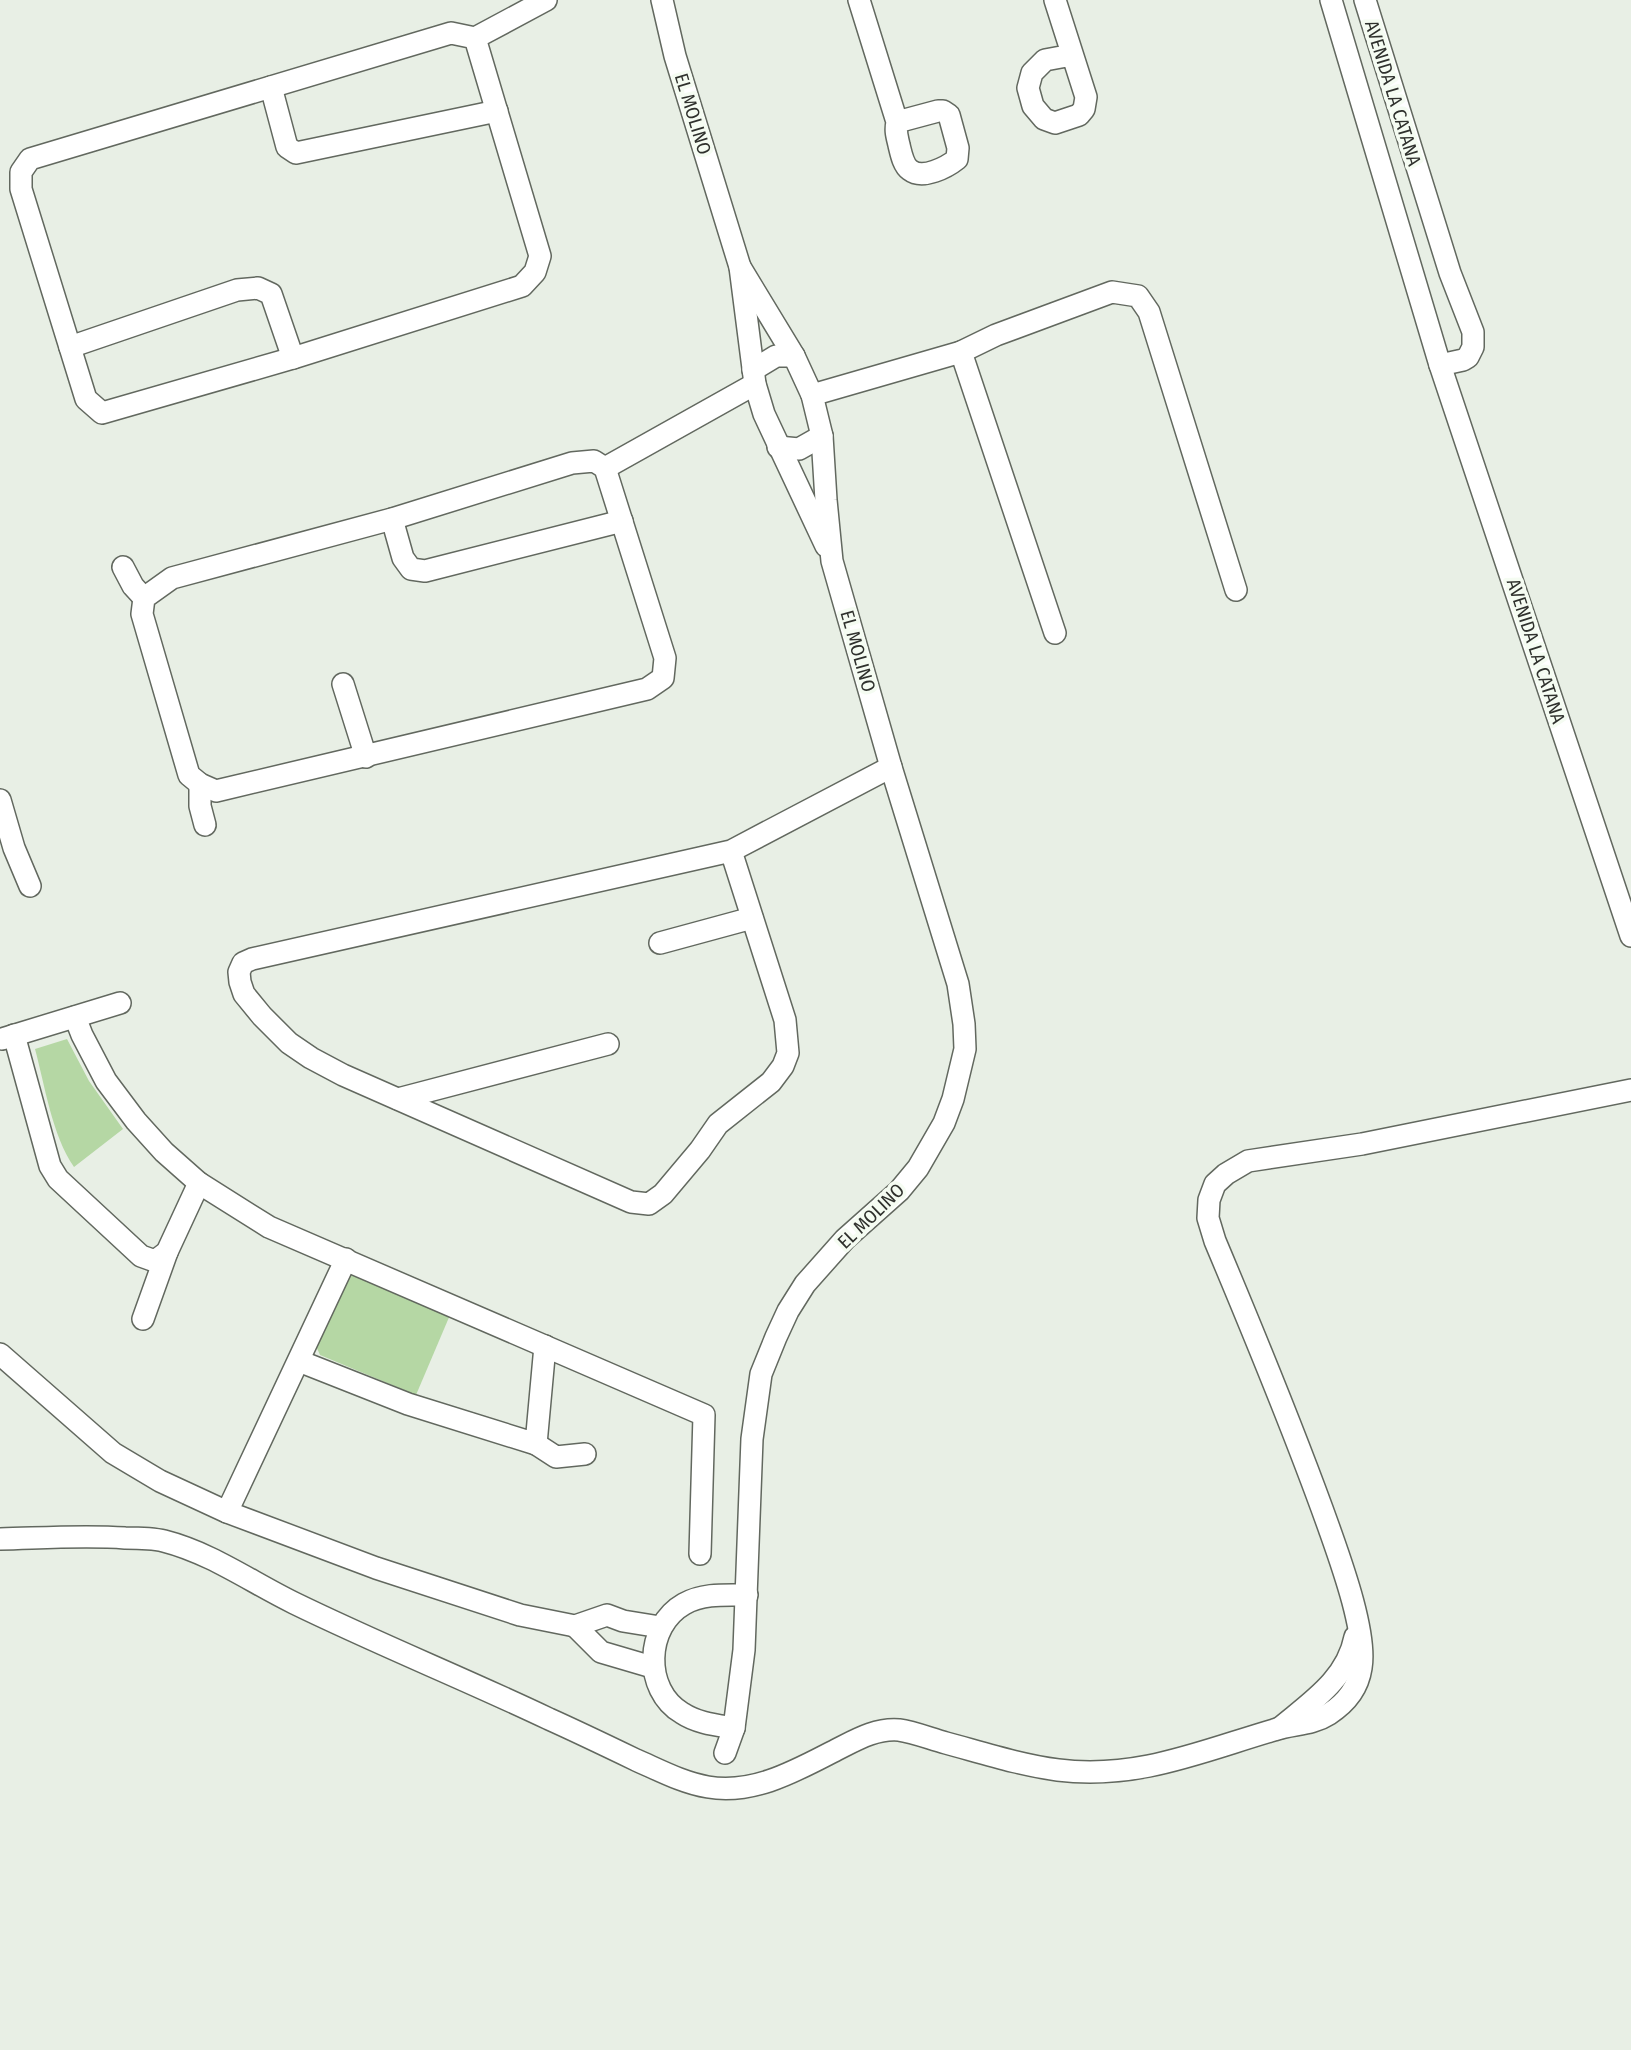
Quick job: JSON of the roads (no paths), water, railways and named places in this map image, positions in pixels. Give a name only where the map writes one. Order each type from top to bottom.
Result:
[{"type":"street","points":[[475,38],[540,256],[535,272],[522,286],[293,358],[102,412],[86,399],[21,189],[22,172],[30,159],[451,33],[475,38],[546,0]]},
{"type":"street","name":"EL MOLINO","points":[[663,0],[675,56],[740,267],[754,377],[764,414],[832,561],[891,767],[958,984],[965,1049],[944,1123],[918,1167],[899,1191],[845,1239],[805,1284],[788,1311],[761,1374],[752,1439],[744,1650],[734,1728],[725,1753]]},
{"type":"street","points":[[859,0],[897,122]]},
{"type":"street","points":[[1055,0],[1072,55]]},
{"type":"street","name":"AVENIDA LA CATANA","points":[[1331,0],[1440,365],[1631,936]]},
{"type":"street","name":"AVENIDA LA CATANA","points":[[1364,0],[1450,273],[1473,332],[1473,347],[1468,357],[1440,365]]},
{"type":"street","points":[[271,88],[287,146],[296,153],[497,111]]},
{"type":"street","name":"EL MOLINO","points":[[740,267],[794,356],[812,395],[822,436],[832,561]]},
{"type":"street","points":[[70,347],[237,290],[258,288],[271,294],[293,358]]},
{"type":"street","points":[[812,395],[961,352],[996,335],[1112,292],[1138,296],[1149,312],[1236,590]]},
{"type":"street","points":[[961,352],[1055,633]]},
{"type":"street","points":[[605,468],[754,377],[776,356],[794,356]]},
{"type":"street","points":[[778,447],[799,449],[822,436]]},
{"type":"street","points":[[594,461],[605,468],[622,521],[665,658],[663,678],[647,689],[366,757],[216,791],[200,785],[189,775],[142,614],[145,598],[172,578],[392,519],[572,463],[594,461]]},
{"type":"street","points":[[392,519],[403,558],[411,569],[425,571],[622,521]]},
{"type":"street","points":[[123,567],[133,586],[145,598]]},
{"type":"street","points":[[344,684],[366,757]]},
{"type":"street","points":[[731,851],[785,1020],[788,1053],[783,1066],[771,1082],[718,1124],[663,1194],[649,1203],[631,1202],[343,1075],[289,1043],[244,994],[239,972],[243,963],[731,851],[891,767]]},
{"type":"street","points":[[200,785],[200,806],[205,825]]},
{"type":"street","points":[[0,800],[7,850],[30,886]]},
{"type":"street","points":[[660,943],[752,918]]},
{"type":"street","points":[[120,1003],[7,1037],[50,1166],[58,1179],[141,1256],[155,1261],[167,1252]]},
{"type":"street","points":[[75,1017],[106,1081],[164,1152],[198,1182],[270,1227],[704,1415],[700,1554]]},
{"type":"street","points":[[398,1100],[608,1044]]},
{"type":"street","points":[[0,1539],[109,1536],[160,1540],[190,1550],[227,1566],[292,1602],[672,1776],[709,1788],[765,1782],[794,1771],[869,1734],[900,1730],[1007,1760],[1058,1770],[1096,1773],[1135,1770],[1217,1749],[1280,1728],[1319,1697],[1334,1681],[1350,1654],[1358,1627],[1341,1562],[1310,1474],[1275,1381],[1215,1241],[1208,1218],[1209,1200],[1215,1184],[1248,1161],[1363,1144],[1631,1090]]},
{"type":"street","points":[[143,1319],[167,1252],[198,1182]]},
{"type":"street","points":[[228,1512],[346,1259]]},
{"type":"street","points":[[536,1444],[545,1346]]},
{"type":"street","points":[[0,1354],[113,1454],[160,1481],[228,1512],[376,1568],[520,1615],[575,1626],[607,1615],[623,1621],[660,1627]]},
{"type":"street","points":[[299,1361],[408,1404],[536,1444],[556,1457],[585,1454]]},
{"type":"street","points":[[734,1728],[697,1721],[681,1713],[658,1688],[652,1667],[660,1627],[673,1612],[698,1598],[747,1595]]},
{"type":"street","points":[[575,1626],[601,1652],[652,1667]]}]
